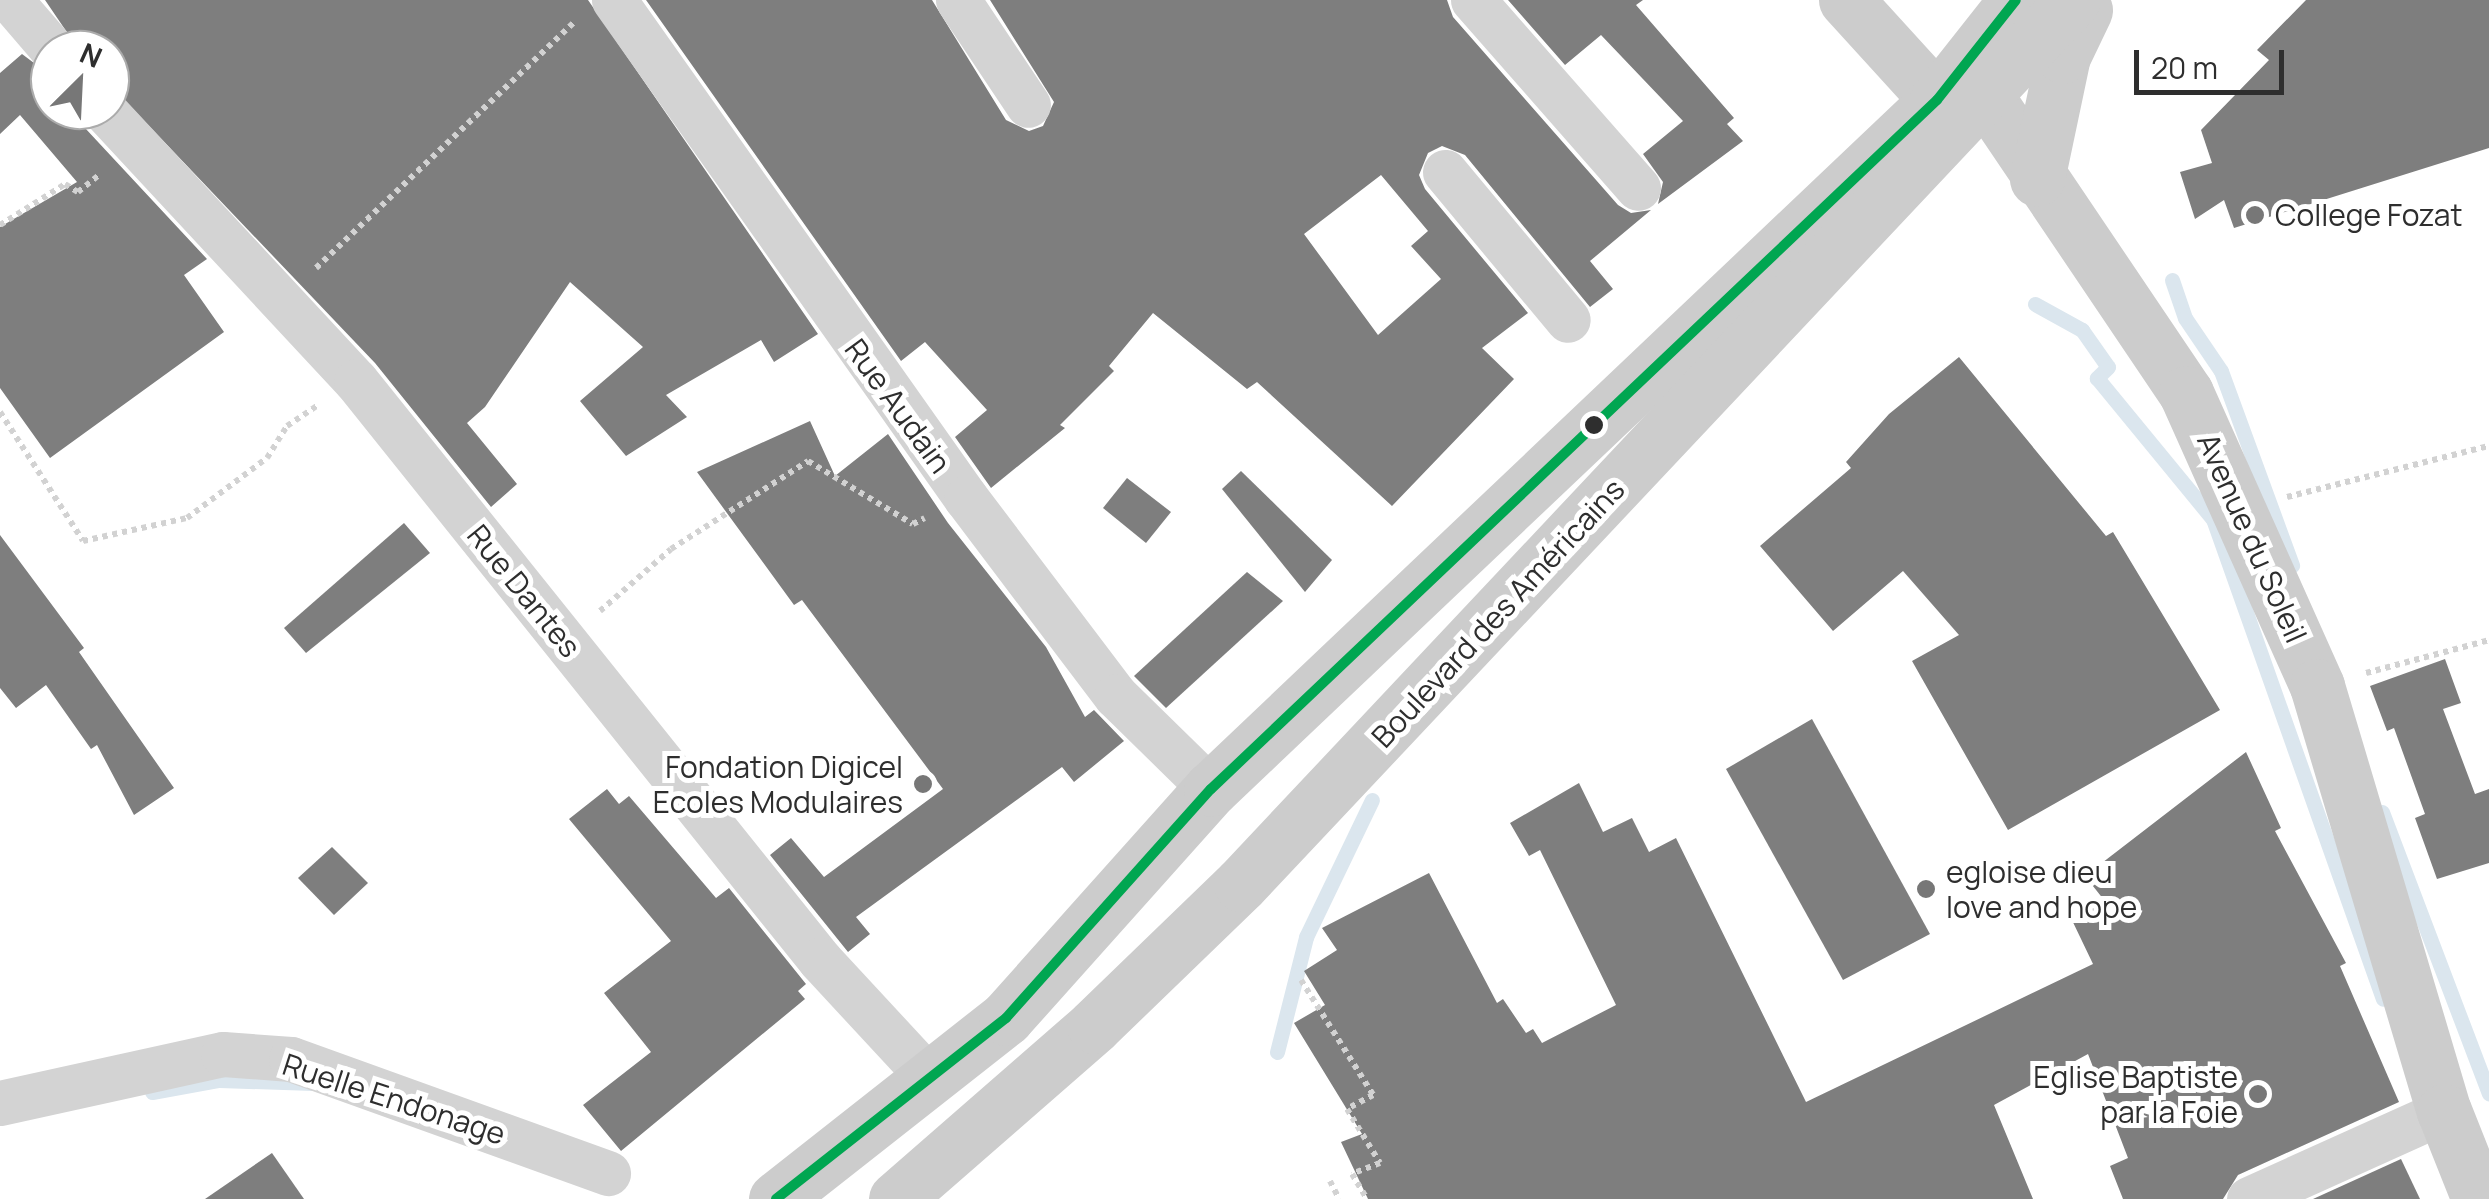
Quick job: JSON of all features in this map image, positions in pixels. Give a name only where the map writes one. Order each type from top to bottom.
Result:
[{"type":"main road","name":"Avenue du Soleil","points":[[1846,0],[1962,99],[2036,180],[2186,393],[2242,509],[2316,686],[2444,1111],[2479,1199]]},
{"type":"main road","name":"Boulevard des Américains","points":[[909,1195],[1241,884],[1962,99],[2016,0]]},
{"type":"main road","name":"Boulevard des Américains","points":[[776,1199],[932,1081],[1006,1018],[1211,789],[2073,0]]},
{"type":"main road","points":[[2036,180],[2063,56],[2088,0]]},
{"type":"street","points":[[10,0],[36,30]]},
{"type":"street","points":[[958,0],[1028,104]]},
{"type":"street","points":[[1473,0],[1638,188]]},
{"type":"street","name":"Rue Audain","points":[[602,5],[1116,696],[1211,789]]},
{"type":"street","name":"Rue Dantes","points":[[122,130],[356,381],[820,960],[932,1081]]},
{"type":"street","points":[[1445,172],[1568,320]]},
{"type":"street","name":"Ruelle Endonage","points":[[0,1103],[224,1054],[291,1059],[608,1172]]},
{"type":"street","points":[[2249,1199],[2444,1111]]},
{"type":"path","points":[[281,305],[602,5]]},
{"type":"path","points":[[0,225],[65,184],[78,192],[114,130]]},
{"type":"path","points":[[0,412],[83,541],[187,518],[267,458],[287,426],[356,381]]},
{"type":"path","points":[[2242,509],[2489,446]]},
{"type":"path","points":[[565,642],[671,549],[808,461],[913,524],[966,498]]},
{"type":"path","points":[[2316,686],[2489,640]]},
{"type":"path","points":[[1301,980],[1373,1096],[1347,1109],[1380,1163],[1352,1174],[1367,1199]]},
{"type":"path","points":[[1330,1181],[1339,1199]]},
{"type":"building","points":[[45,0],[588,0],[818,334],[774,362],[761,340],[666,395],[687,417],[626,456],[580,401],[643,347],[570,282],[485,407],[467,423],[517,484],[491,507],[375,363],[130,106],[130,30],[65,30]]},
{"type":"building","points":[[646,0],[932,0],[1006,120],[1029,131],[1043,126],[1054,102],[990,0],[1447,0],[1453,17],[1618,205],[1631,213],[1651,210],[1590,261],[1613,289],[1590,307],[1465,155],[1442,146],[1428,153],[1419,175],[1425,189],[1528,313],[1482,348],[1514,379],[1392,506],[1257,382],[1247,389],[1153,313],[1109,366],[1114,371],[1060,425],[1065,428],[991,488],[955,437],[987,410],[925,342],[901,361]],"holes":[[[1381,175],[1428,231],[1411,246],[1441,279],[1378,335],[1304,234]]]},
{"type":"building","points":[[1508,0],[1643,0],[1636,5],[1734,118],[1727,124],[1743,141],[1658,204],[1663,182],[1643,154],[1683,121],[1601,35],[1565,65]]},
{"type":"building","points":[[2306,0],[2489,0],[2489,148],[2234,228],[2224,200],[2195,219],[2180,172],[2212,163],[2201,130],[2269,60],[2257,50]]},
{"type":"building","points":[[22,54],[30,60],[30,127],[20,115],[0,134],[0,73]]},
{"type":"building","points":[[33,130],[87,130],[207,259],[184,275],[224,332],[50,458],[0,388],[0,227],[77,182]]},
{"type":"building","points":[[1959,357],[2106,536],[2113,532],[2220,710],[2008,830],[1912,661],[1959,635],[1903,571],[1833,631],[1760,546],[1851,468],[1846,462],[1889,414]]},
{"type":"building","points":[[810,421],[835,476],[888,434],[948,523],[1046,647],[1085,717],[1094,710],[1124,741],[1074,782],[1062,767],[856,917],[870,934],[848,952],[770,855],[791,838],[824,877],[943,789],[802,600],[794,605],[697,472]]},
{"type":"building","points":[[1241,471],[1332,560],[1305,592],[1222,489]]},
{"type":"building","points":[[1127,478],[1171,512],[1146,543],[1103,508]]},
{"type":"building","points":[[404,523],[430,553],[306,653],[284,628]]},
{"type":"building","points":[[0,535],[84,648],[79,652],[174,788],[134,815],[97,745],[91,749],[46,685],[16,708],[0,688]]},
{"type":"building","points":[[1247,572],[1283,601],[1166,708],[1134,676]]},
{"type":"building","points":[[2445,659],[2461,703],[2443,709],[2475,794],[2489,789],[2489,863],[2437,879],[2415,818],[2425,814],[2394,728],[2387,731],[2370,686]]},
{"type":"building","points":[[1812,719],[1930,934],[1843,980],[1726,769]]},
{"type":"building","points":[[2246,752],[2281,828],[2275,831],[2346,963],[2340,966],[2399,1102],[2238,1175],[2223,1199],[2123,1199],[2110,1166],[2128,1158],[2088,1054],[1994,1105],[2033,1199],[1368,1199],[1341,1142],[1362,1134],[1294,1023],[1325,1005],[1304,971],[1337,950],[1322,928],[1429,873],[1497,1003],[1503,999],[1526,1033],[1533,1029],[1542,1043],[1616,1005],[1540,850],[1529,856],[1510,823],[1579,783],[1603,832],[1632,818],[1649,852],[1676,838],[1806,1102],[2093,964],[2070,916],[2104,900],[2085,876]]},
{"type":"building","points":[[607,789],[619,804],[629,796],[716,898],[729,888],[806,984],[798,991],[805,999],[621,1151],[583,1105],[651,1052],[604,993],[671,941],[569,819]]},
{"type":"building","points":[[332,847],[368,883],[334,915],[298,878]]},
{"type":"building","points":[[272,1153],[304,1199],[205,1199]]},
{"type":"building","points":[[2401,1159],[2420,1199],[2313,1199]]},
{"type":"waterway","points":[[2172,280],[2185,318],[2221,371],[2292,565]]},
{"type":"waterway","points":[[2035,304],[2082,330],[2108,367],[2097,378],[2213,519],[2383,999]]},
{"type":"waterway","points":[[1277,1052],[1306,937],[1372,800]]},
{"type":"waterway","points":[[2382,812],[2489,1093]]},
{"type":"waterway","points":[[152,1092],[219,1080],[313,1083]]},
{"type":"transit line","points":[[776,1199],[1006,1018],[1211,789],[1937,100],[2016,0]]},
{"type":"place","name":"College Fozat","points":[[2255,215]]},
{"type":"place","name":"Fondation Digicel Ecoles Modulaires","points":[[923,784]]},
{"type":"place","name":"egloise dieu love and hope","points":[[1926,889]]},
{"type":"place","name":"Eglise Baptiste par la Foie","points":[[2258,1094]]}]
